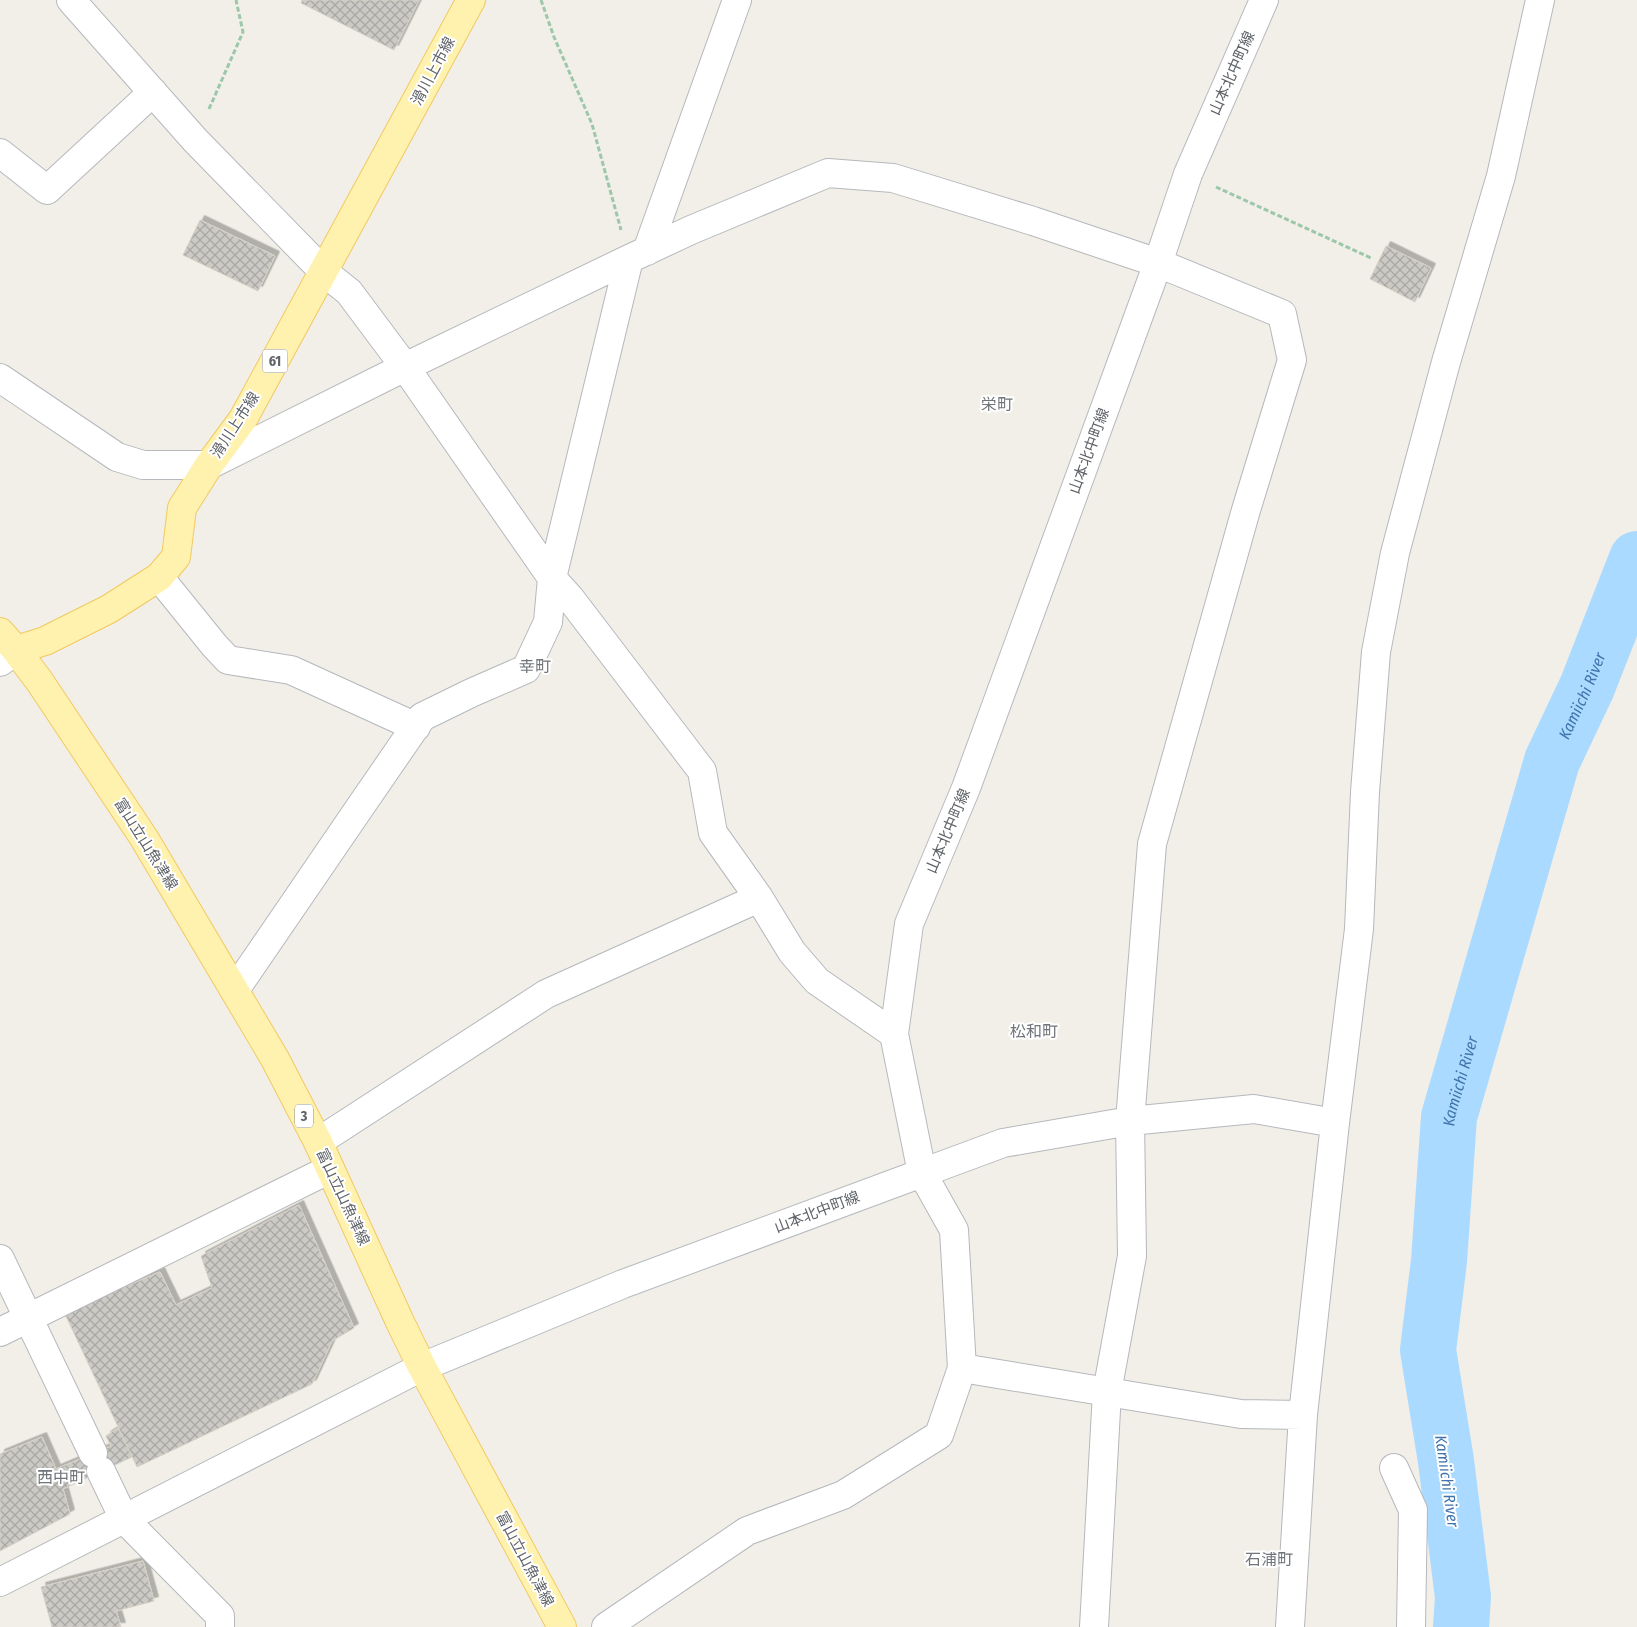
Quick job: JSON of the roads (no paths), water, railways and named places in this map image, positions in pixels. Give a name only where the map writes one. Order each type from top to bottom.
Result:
[{"type":"main road","name":"滑川上市線","points":[[5,648],[45,641],[109,609],[158,578],[176,557],[182,508],[209,464],[243,418],[471,0]]},
{"type":"main road","name":"富山立山魚津線","points":[[5,648],[40,682],[144,838],[275,1059],[318,1142],[422,1367],[562,1627]]},
{"type":"street","points":[[71,0],[195,140],[324,272],[349,292],[405,367],[552,578],[570,598],[702,771],[713,833],[758,898],[792,952],[817,981],[894,1034]]},
{"type":"street","points":[[235,990],[422,717],[470,693],[526,669],[548,622],[552,578],[638,255],[737,0]]},
{"type":"street","name":"山本北中町線","points":[[0,1582],[422,1367],[622,1284],[922,1173],[894,1034],[909,924],[966,788],[1158,263],[1188,174],[1264,0]]},
{"type":"street","points":[[1290,1627],[1303,1415],[1335,1123],[1359,929],[1365,792],[1376,652],[1398,544],[1446,362],[1501,176],[1540,0]]},
{"type":"street","points":[[0,153],[47,190],[153,92]]},
{"type":"street","points":[[0,378],[117,457],[143,465],[209,464],[405,367],[691,230],[828,173],[893,178],[1034,221],[1158,263],[1282,314],[1292,360],[1246,510],[1152,844],[1130,1121],[1132,1256],[1107,1392],[1094,1627]]},
{"type":"street","points":[[158,578],[228,660],[291,670],[416,727]]},
{"type":"street","points":[[318,1142],[546,994],[758,898]]},
{"type":"street","points":[[606,1627],[747,1531],[843,1495],[939,1435],[962,1368],[954,1230],[922,1173],[1003,1143],[1130,1121],[1254,1109],[1335,1123]]},
{"type":"street","points":[[0,1332],[330,1168]]},
{"type":"street","points":[[0,1260],[124,1519],[220,1616],[220,1627]]},
{"type":"street","points":[[962,1368],[1240,1414],[1303,1415]]},
{"type":"street","points":[[1394,1468],[1413,1510],[1411,1627]]},
{"type":"waterway","name":"Kamiichi River","points":[[1461,1627],[1463,1597],[1446,1461],[1428,1350],[1439,1261],[1449,1117],[1552,761],[1587,687],[1637,559]]},
{"type":"district","name":"栄町","points":[[997,404]]},
{"type":"district","name":"幸町","points":[[535,666]]},
{"type":"district","name":"松和町","points":[[1034,1031]]},
{"type":"district","name":"西中町","points":[[61,1477]]},
{"type":"district","name":"石浦町","points":[[1269,1559]]}]
